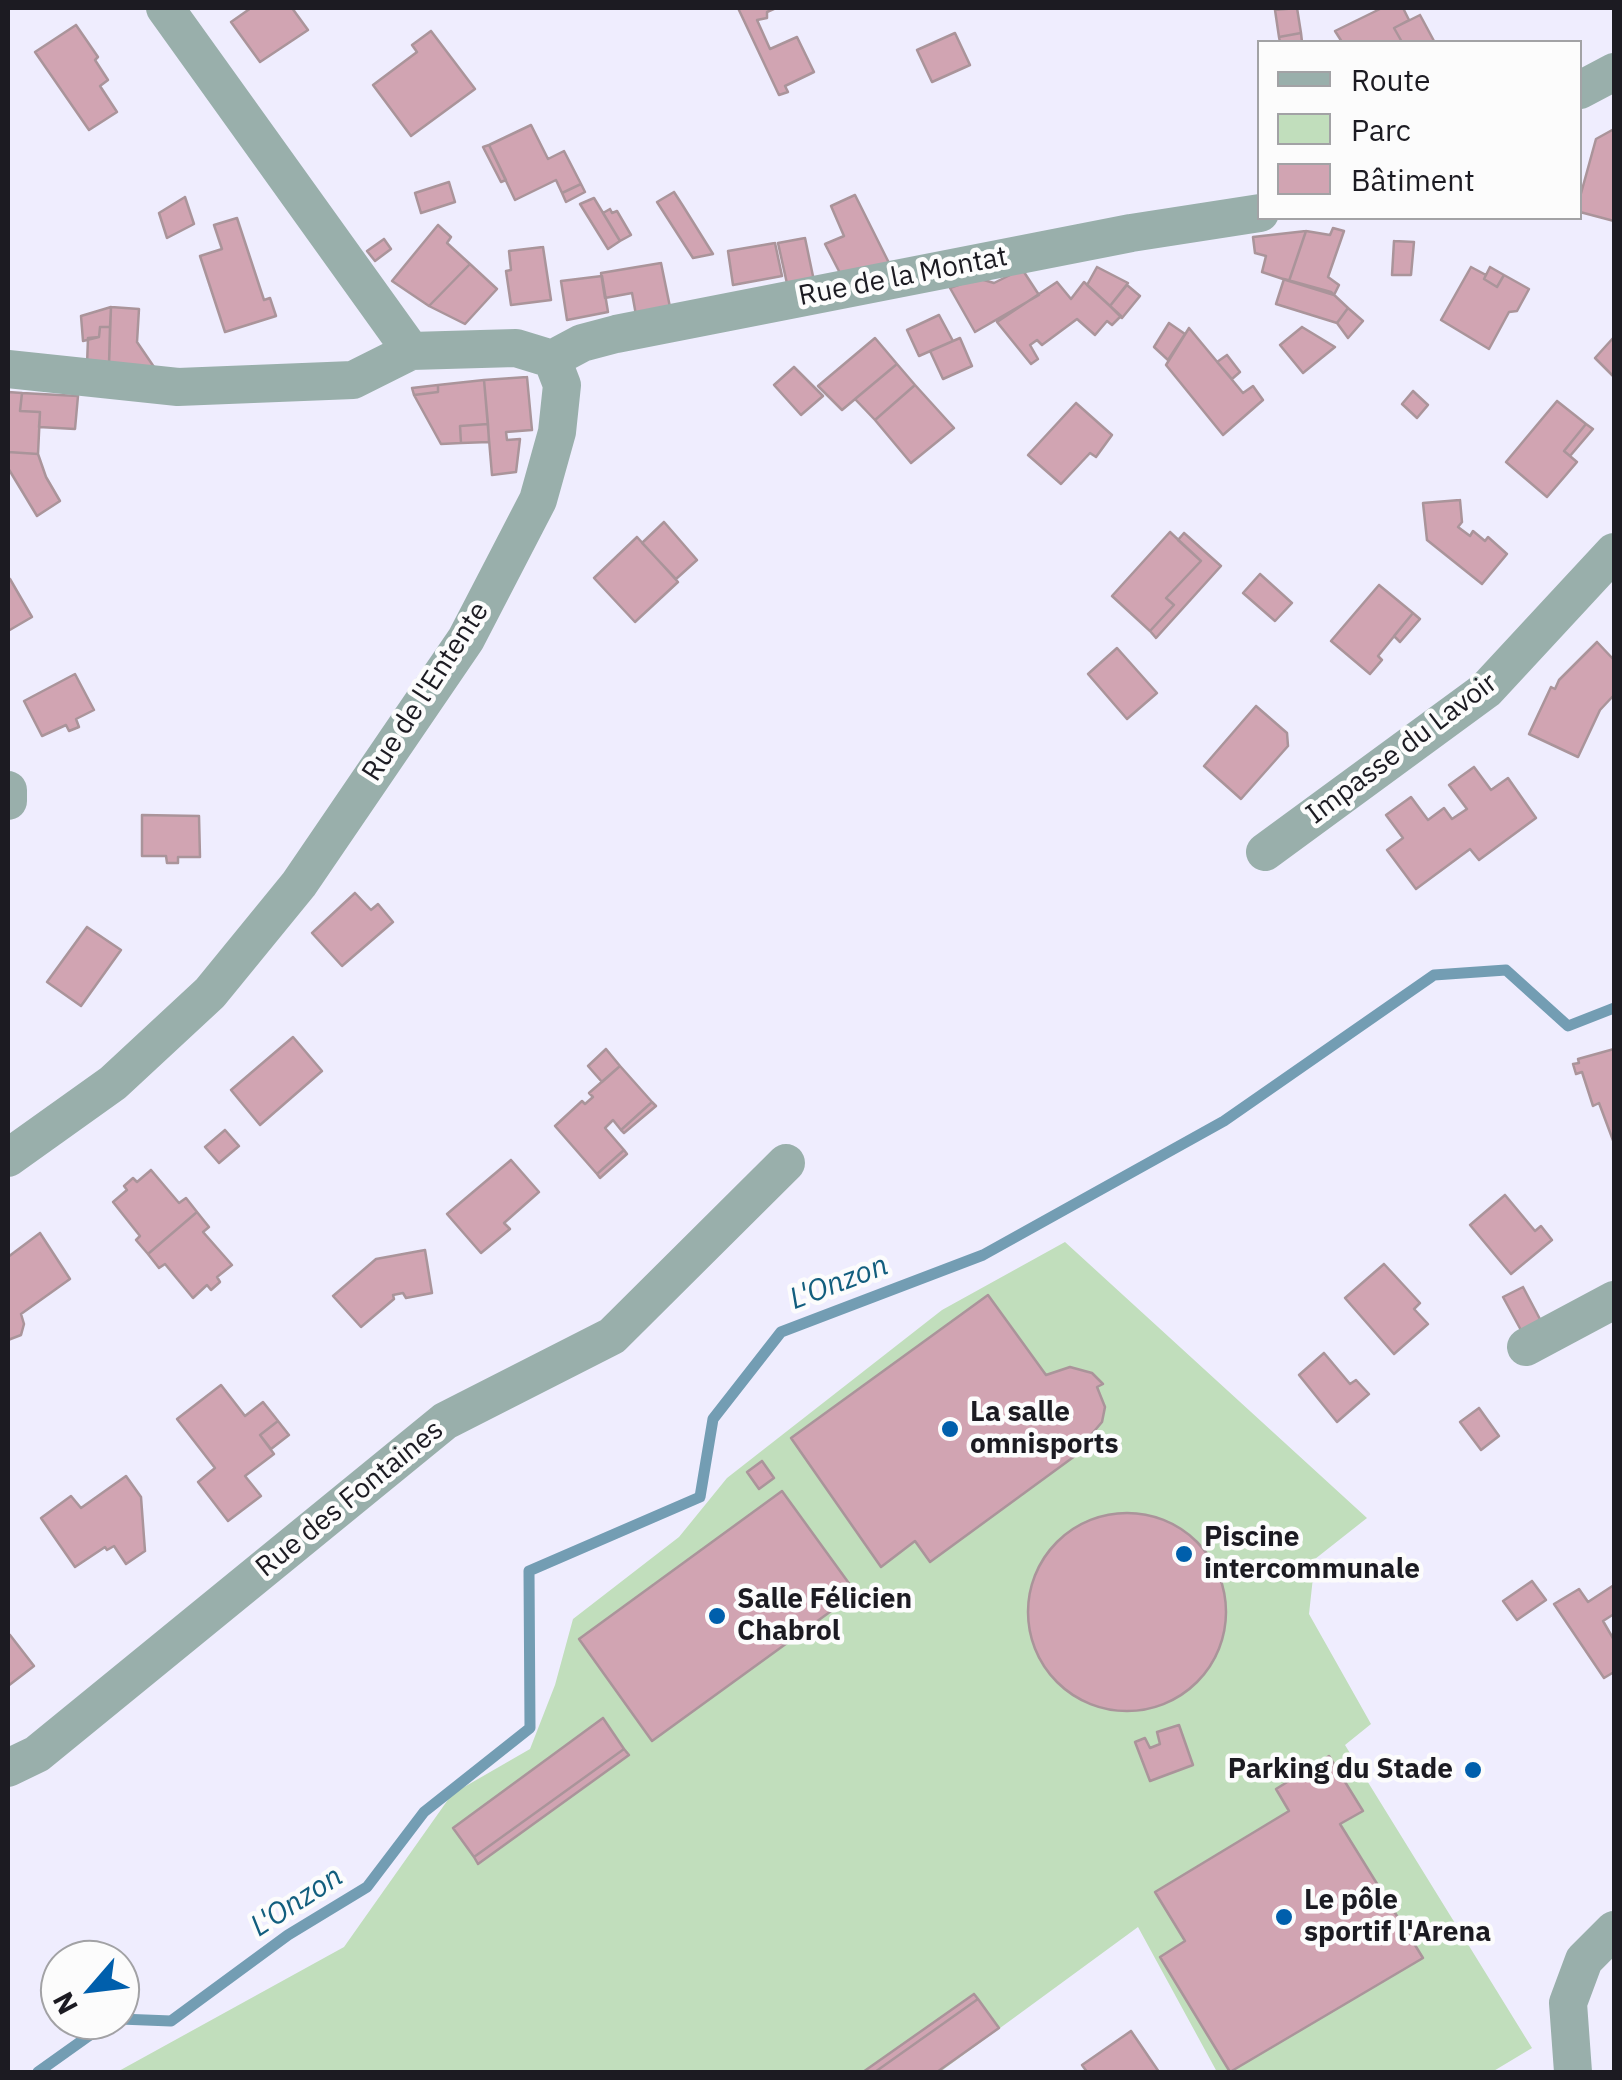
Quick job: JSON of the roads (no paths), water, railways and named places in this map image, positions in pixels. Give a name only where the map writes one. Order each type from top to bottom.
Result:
[{"type":"street","points":[[165,8],[411,351]]},
{"type":"street","points":[[1582,89],[1614,72]]},
{"type":"street","name":"Rue de la Montat","points":[[552,359],[582,343],[616,334],[1131,232],[1257,213]]},
{"type":"street","points":[[8,370],[178,387],[353,380],[411,351],[516,348],[552,359]]},
{"type":"street","name":"Rue de l'Entente","points":[[8,1158],[113,1084],[210,992],[299,884],[455,655],[538,500],[557,432],[562,384],[552,359]]},
{"type":"street","name":"Impasse du Lavoir","points":[[1266,852],[1486,690],[1614,552]]},
{"type":"street","points":[[8,790],[8,802]]},
{"type":"street","name":"Rue des Fontaines","points":[[8,1768],[38,1754],[445,1421],[612,1336],[786,1163]]},
{"type":"street","points":[[1526,1348],[1614,1300]]},
{"type":"street","points":[[1572,2071],[1568,2002],[1584,1960],[1614,1930]]},
{"type":"waterway","name":"L'Onzon","points":[[140,2020],[171,2021],[288,1935],[367,1887],[424,1812],[530,1728],[529,1571],[700,1497],[713,1419],[781,1332],[983,1255],[1224,1121],[1434,975],[1506,970],[1568,1026],[1614,1008]]},
{"type":"waterway","name":"L'Onzon","points":[[38,2072],[83,2040]]},
{"type":"place","name":"La salle omnisports","points":[[950,1429]]},
{"type":"place","name":"Piscine intercommunale","points":[[1184,1554]]},
{"type":"place","name":"Salle Félicien Chabrol","points":[[717,1616]]},
{"type":"place","name":"Parking du Stade","points":[[1473,1770]]},
{"type":"place","name":"Le pôle sportif l'Arena","points":[[1284,1917]]}]
